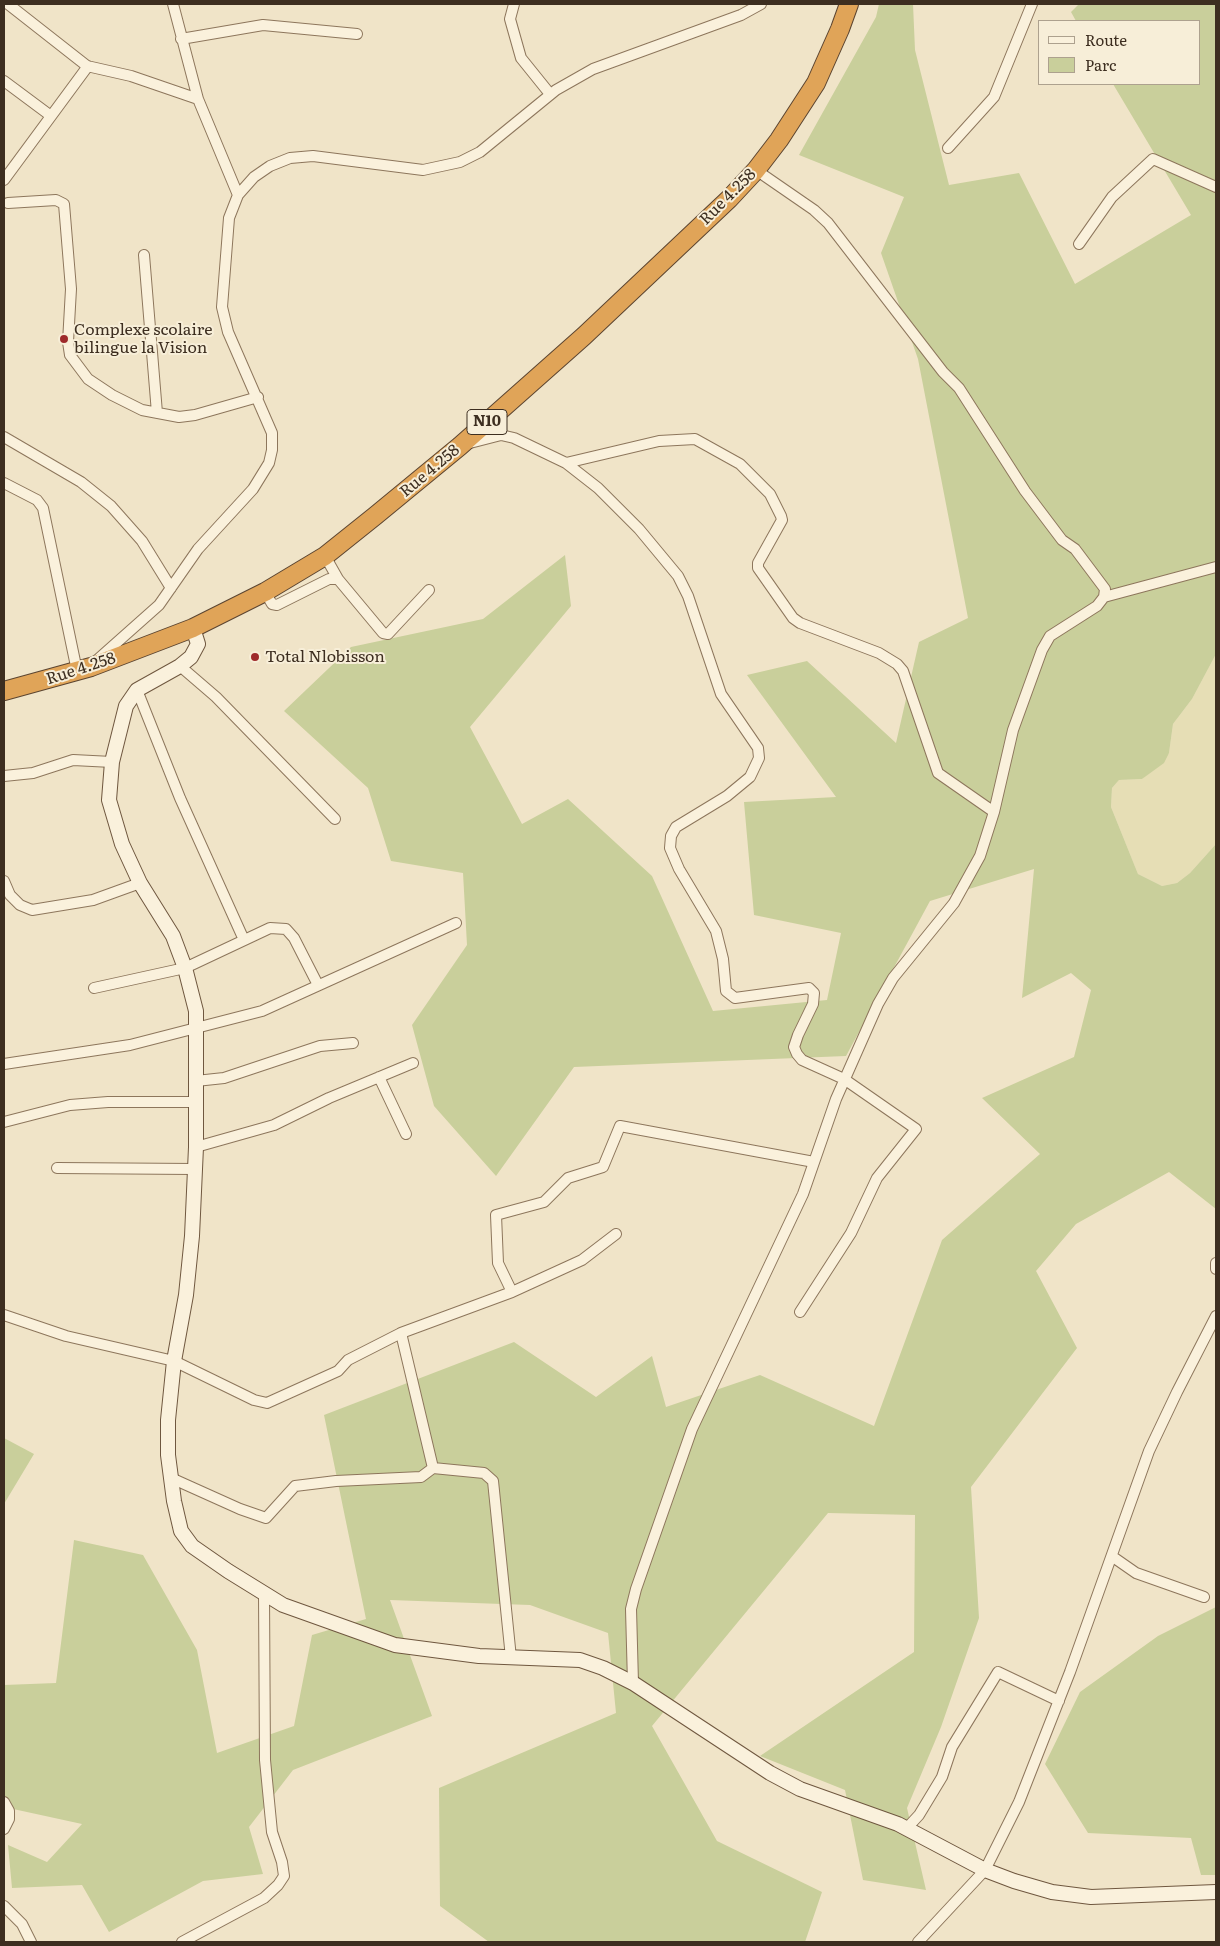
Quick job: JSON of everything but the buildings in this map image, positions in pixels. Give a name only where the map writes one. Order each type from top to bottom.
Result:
[{"type":"highway","name":"Rue 4.258","points":[[4,691],[84,669],[193,628],[265,592],[325,556],[460,446],[584,336],[756,170],[779,140],[816,83],[849,4]]},
{"type":"street","points":[[8,4],[88,66],[131,76],[198,99]]},
{"type":"street","points":[[173,4],[198,99],[238,195]]},
{"type":"street","points":[[514,4],[510,19],[521,58],[550,94]]},
{"type":"street","points":[[4,483],[37,500],[43,508],[84,669],[152,614],[198,550],[253,489],[269,463],[272,450],[272,433],[258,397],[228,332],[222,307],[228,218],[238,195],[254,177],[270,166],[290,158],[313,156],[423,170],[460,162],[480,152],[550,94],[593,69],[741,15],[762,4]]},
{"type":"street","points":[[948,148],[994,96],[1032,4]]},
{"type":"street","points":[[181,39],[263,25],[357,34]]},
{"type":"street","points":[[4,180],[88,66]]},
{"type":"street","points":[[4,81],[51,116]]},
{"type":"street","points":[[1080,244],[1112,197],[1153,159],[1216,186]]},
{"type":"street","points":[[633,1683],[631,1610],[668,1494],[692,1429],[795,1212],[844,1080],[878,1004],[893,978],[941,921],[974,867],[994,812],[1013,730],[1042,650],[1050,636],[1097,606],[1104,597],[1105,588],[1075,549],[1062,540],[1025,491],[959,388],[943,372],[828,223],[814,210],[756,170]]},
{"type":"street","points":[[8,203],[56,200],[64,204],[71,289],[68,342],[70,355],[79,370],[96,385],[142,410],[179,417],[195,416],[258,397]]},
{"type":"street","points":[[144,255],[157,413]]},
{"type":"street","points":[[460,446],[501,435],[514,438],[566,463],[598,488],[639,529],[678,576],[688,596],[721,694],[758,748],[759,758],[750,776],[727,796],[676,827],[671,836],[670,848],[679,870],[716,931],[724,959],[726,991],[735,998],[809,988],[814,993],[813,1004],[794,1047],[797,1054],[802,1060],[844,1080],[916,1129],[877,1178],[851,1233],[800,1312]]},
{"type":"street","points":[[4,437],[81,482],[111,506],[142,541],[171,588]]},
{"type":"street","points":[[566,463],[659,441],[695,440],[740,464],[770,494],[781,516],[782,520],[758,563],[758,568],[793,618],[800,623],[879,653],[897,664],[903,671],[938,772],[994,812]]},
{"type":"street","points":[[325,556],[338,579],[384,633],[388,634],[429,590]]},
{"type":"street","points":[[1104,597],[1216,567]]},
{"type":"street","points":[[265,592],[272,604],[277,605],[329,579],[338,579]]},
{"type":"street","points":[[193,628],[198,638],[196,651],[180,666],[137,690],[130,698],[122,715],[112,762],[109,800],[110,810],[122,844],[140,883],[169,930],[185,968],[196,1011],[196,1147],[192,1236],[186,1295],[174,1361],[168,1420],[171,1478],[181,1531],[192,1546],[264,1595],[311,1616],[394,1645],[479,1656],[580,1660],[603,1668],[633,1683],[770,1774],[800,1789],[907,1828],[985,1870],[1014,1881],[1074,1896],[1216,1892]]},
{"type":"street","points":[[180,666],[216,697],[335,819]]},
{"type":"street","points":[[137,690],[180,798],[244,940]]},
{"type":"street","points":[[4,776],[33,773],[74,760],[112,762]]},
{"type":"street","points":[[4,881],[10,895],[20,904],[32,910],[93,900],[140,883]]},
{"type":"street","points":[[4,1064],[130,1045],[262,1011],[456,923]]},
{"type":"street","points":[[94,988],[185,968],[270,928],[286,929],[294,938],[318,985]]},
{"type":"street","points":[[196,1081],[224,1078],[320,1046],[353,1043]]},
{"type":"street","points":[[196,1147],[274,1125],[329,1098],[413,1063]]},
{"type":"street","points":[[379,1077],[406,1134]]},
{"type":"street","points":[[4,1122],[70,1105],[108,1102],[195,1102]]},
{"type":"street","points":[[512,1292],[498,1263],[496,1215],[544,1202],[568,1178],[603,1166],[620,1126],[814,1162]]},
{"type":"street","points":[[58,1168],[194,1169]]},
{"type":"street","points":[[4,1315],[66,1336],[174,1361],[254,1400],[268,1403],[338,1371],[348,1360],[401,1334],[512,1292],[582,1260],[616,1234]]},
{"type":"street","points":[[1216,1263],[1216,1269]]},
{"type":"street","points":[[918,1942],[985,1870],[1019,1802],[1113,1558],[1149,1451],[1216,1316]]},
{"type":"street","points":[[401,1334],[433,1468]]},
{"type":"street","points":[[171,1478],[240,1509],[266,1518],[295,1486],[336,1481],[422,1477],[433,1468],[484,1473],[493,1481],[511,1658]]},
{"type":"street","points":[[1113,1558],[1136,1573],[1204,1597]]},
{"type":"street","points":[[182,1942],[264,1898],[278,1885],[284,1876],[282,1862],[272,1832],[265,1760],[264,1595]]},
{"type":"street","points":[[907,1828],[919,1815],[942,1777],[952,1747],[998,1672],[1059,1702]]},
{"type":"street","points":[[4,1802],[9,1811],[9,1818],[4,1830]]},
{"type":"street","points":[[4,1906],[22,1924],[31,1942]]},
{"type":"shaded area","points":[[1216,654],[1216,844],[1190,873],[1177,883],[1162,886],[1138,874],[1111,807],[1112,788],[1119,780],[1142,779],[1169,753],[1173,724],[1192,699]]},
{"type":"green space","points":[[879,4],[913,4],[915,50],[949,185],[1019,173],[1075,284],[1191,215],[1114,85],[1200,85],[1200,20],[1075,20],[1071,12],[1079,4],[1216,4],[1216,654],[1192,699],[1173,724],[1169,753],[1164,763],[1142,779],[1119,780],[1112,788],[1111,807],[1138,874],[1162,886],[1177,883],[1190,873],[1216,844],[1216,1209],[1169,1172],[1076,1224],[1036,1271],[1077,1348],[971,1487],[979,1618],[941,1727],[907,1808],[926,1890],[863,1880],[845,1790],[760,1756],[914,1652],[915,1515],[828,1513],[652,1726],[717,1841],[822,1892],[805,1942],[489,1942],[440,1906],[439,1788],[616,1713],[608,1633],[530,1605],[390,1600],[432,1716],[293,1770],[249,1827],[263,1874],[203,1881],[109,1932],[82,1885],[12,1888],[8,1845],[47,1862],[82,1824],[4,1807],[4,1685],[56,1683],[74,1540],[143,1555],[197,1650],[217,1753],[294,1726],[312,1635],[366,1619],[324,1415],[514,1342],[596,1397],[652,1356],[666,1407],[760,1375],[874,1426],[942,1240],[1040,1154],[982,1098],[1074,1057],[1091,990],[1071,973],[1022,998],[1034,869],[930,901],[846,1056],[574,1067],[496,1176],[434,1106],[412,1025],[467,945],[463,873],[391,861],[368,788],[284,711],[351,647],[483,619],[565,555],[571,606],[470,727],[522,824],[568,799],[652,876],[713,1011],[827,1000],[841,933],[754,915],[744,802],[836,797],[747,675],[807,661],[896,743],[919,642],[968,618],[918,359],[881,253],[904,197],[799,155],[876,17]]},
{"type":"green space","points":[[4,1438],[34,1454],[4,1504]]},
{"type":"green space","points":[[1216,1607],[1216,1875],[1201,1875],[1191,1838],[1088,1833],[1045,1764],[1080,1692],[1158,1636]]},
{"type":"place","name":"Complexe scolaire bilingue la Vision","points":[[64,339]]},
{"type":"place","name":"Total Nlobisson","points":[[255,657]]}]
